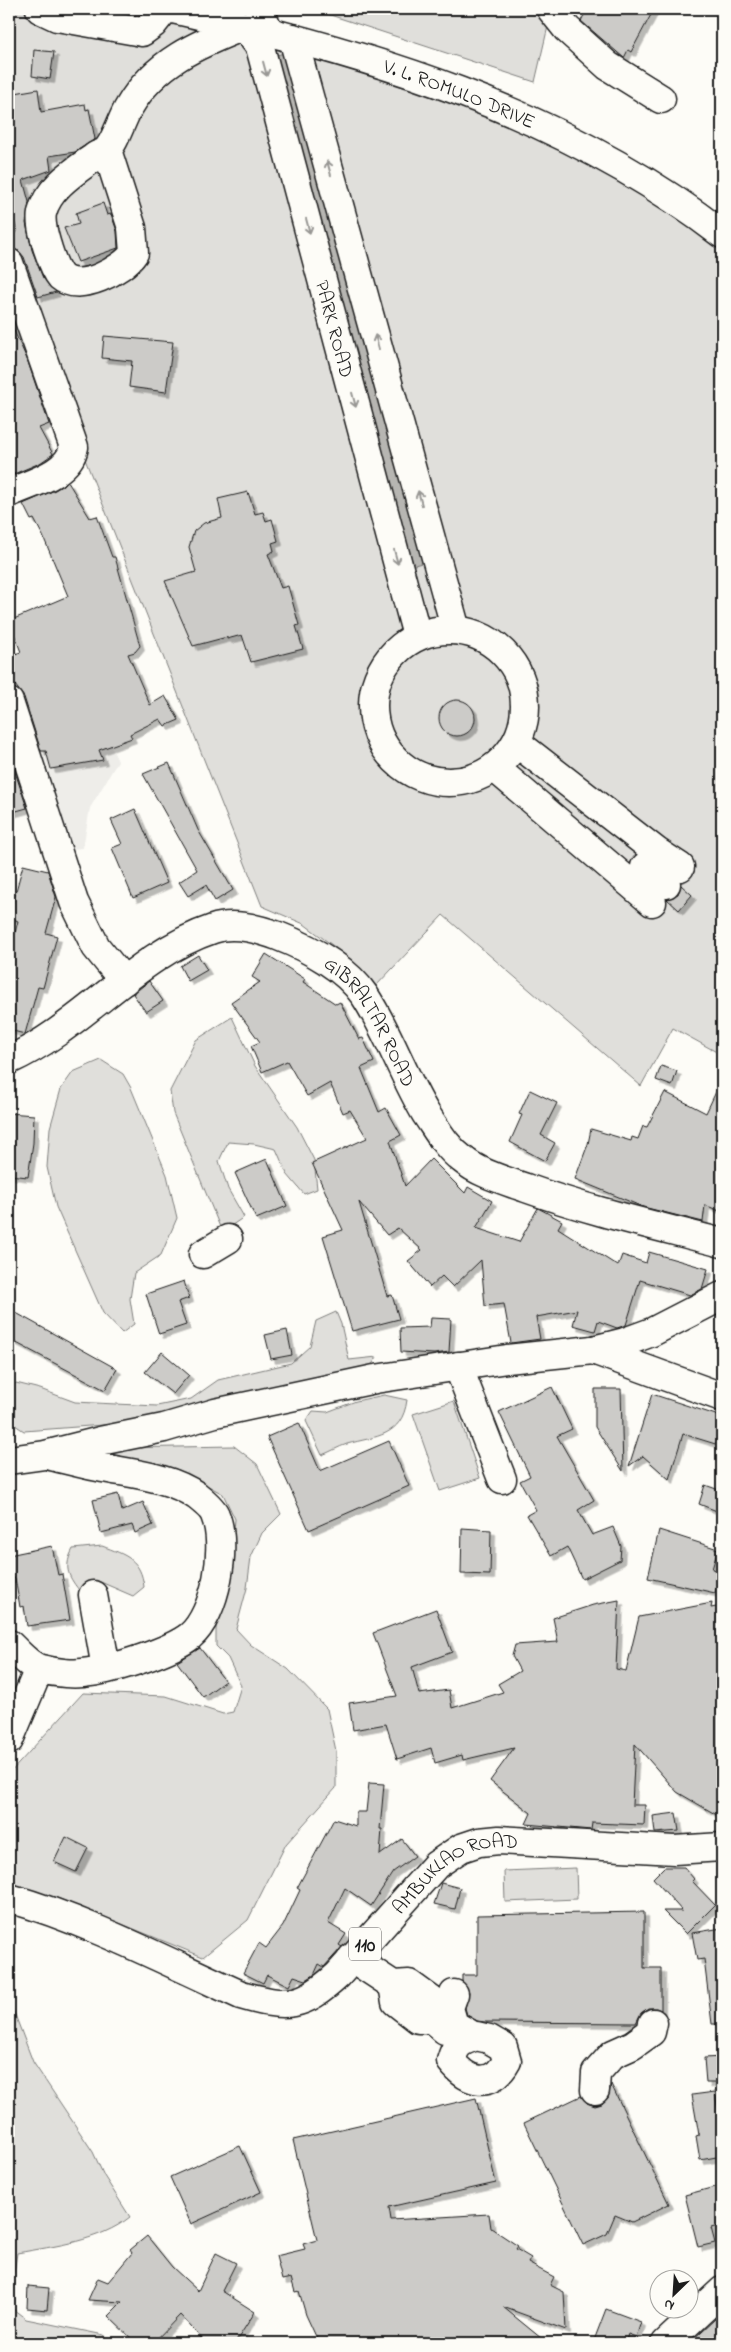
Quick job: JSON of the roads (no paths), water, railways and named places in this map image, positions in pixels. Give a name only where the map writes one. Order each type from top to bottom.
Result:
[{"type":"street","points":[[40,9],[57,17],[142,32],[153,24],[165,9]]},
{"type":"street","name":"V. L. ROMULO DRIVE","points":[[173,9],[266,26],[484,99],[616,162],[722,234]]},
{"type":"street","points":[[551,9],[567,28],[608,66],[660,99]]},
{"type":"street","points":[[107,150],[132,228],[135,245],[134,253],[122,266],[103,276],[81,282],[67,280],[61,276],[51,257],[42,227],[42,211],[60,185],[107,150],[136,98],[164,68],[180,55],[200,43],[266,26]]},
{"type":"street","name":"PARK ROAD","points":[[266,26],[456,630]]},
{"type":"street","name":"PARK ROAD","points":[[266,26],[260,47],[417,636]]},
{"type":"street","points":[[82,167],[96,170],[116,181]]},
{"type":"street","points":[[9,263],[74,447],[68,462],[58,470],[9,493]]},
{"type":"street","points":[[436,630],[456,630],[478,635],[496,645],[511,661],[522,680],[526,701],[524,722],[517,743],[507,757],[495,768],[472,779],[447,782],[422,777],[400,764],[383,745],[374,721],[373,695],[381,671],[396,651],[417,636],[436,630]]},
{"type":"street","points":[[9,702],[74,902],[96,946],[124,981]]},
{"type":"street","points":[[495,768],[644,868],[666,885],[644,868],[517,743]]},
{"type":"street","name":"GIBRALTAR ROAD","points":[[9,1060],[40,1045],[58,1033],[124,981],[167,951],[215,928],[234,926],[255,929],[294,942],[334,966],[364,995],[413,1092],[444,1142],[460,1158],[484,1173],[561,1201],[720,1238]]},
{"type":"street","points":[[204,1254],[228,1239]]},
{"type":"street","points":[[9,1460],[45,1455],[306,1392],[458,1366],[593,1350],[625,1342],[652,1332],[722,1296]]},
{"type":"street","points":[[593,1350],[722,1397]]},
{"type":"street","points":[[458,1366],[502,1479]]},
{"type":"street","points":[[9,1644],[39,1669],[54,1672],[90,1673],[132,1662],[190,1636],[207,1614],[217,1587],[219,1535],[215,1514],[197,1496],[175,1485],[136,1473],[45,1455]]},
{"type":"street","points":[[94,1595],[106,1668]]},
{"type":"street","points":[[9,1740],[39,1669]]},
{"type":"street","name":"AMBUKLAO ROAD","points":[[9,1898],[32,1904],[92,1928],[241,1995],[262,2001],[284,2004],[297,2003],[312,1997],[338,1976],[436,1865],[461,1848],[479,1842],[499,1840],[674,1850],[722,1847]]},
{"type":"street","points":[[352,1958],[393,1985],[409,1984],[431,2000],[432,2019],[468,2039],[489,2039],[503,2047],[507,2061],[501,2072],[493,2078],[476,2079],[461,2083],[451,2060],[455,2049],[468,2039]]},
{"type":"street","points":[[454,1994],[449,2008],[454,2025],[468,2039]]},
{"type":"street","points":[[595,2090],[596,2072],[613,2054],[633,2045],[651,2032],[653,2023]]},
{"type":"street","points":[[666,2343],[722,2292]]}]
